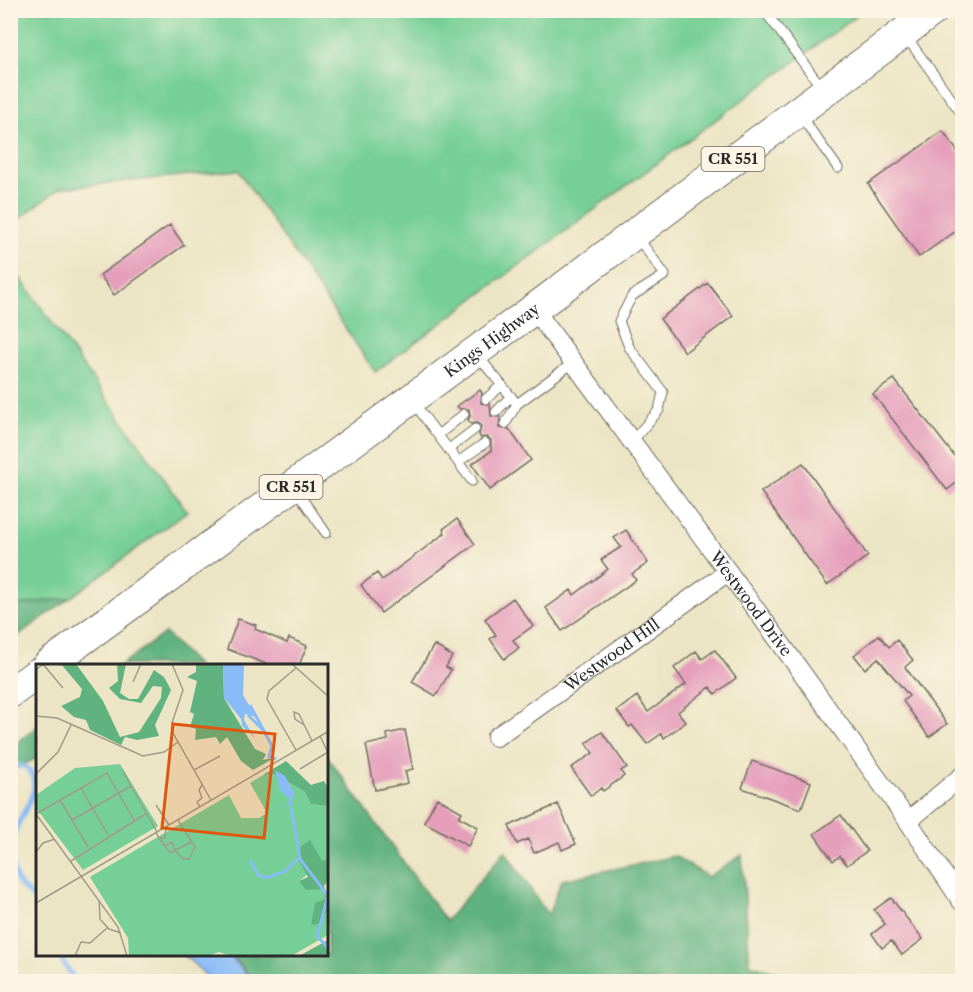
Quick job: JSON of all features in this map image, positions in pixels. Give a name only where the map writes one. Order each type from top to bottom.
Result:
[{"type":"main road","name":"Kings Highway","points":[[49,664],[534,309],[931,11]]},
{"type":"main road","points":[[10,693],[36,674]]},
{"type":"street","name":"Westwood Drive","points":[[534,309],[633,440],[908,821],[963,902]]},
{"type":"street","name":"Westwood Hill","points":[[496,737],[728,572]]},
{"type":"street","points":[[908,821],[963,776]]},
{"type":"lane","points":[[764,10],[824,91]]},
{"type":"lane","points":[[904,33],[963,114]]},
{"type":"lane","points":[[797,111],[838,168]]},
{"type":"lane","points":[[633,440],[659,410],[663,392],[629,347],[619,321],[632,296],[665,275],[634,232]]},
{"type":"lane","points":[[475,352],[514,400]]},
{"type":"lane","points":[[496,412],[574,362]]},
{"type":"lane","points":[[486,399],[502,385]]},
{"type":"lane","points":[[411,399],[472,481]]},
{"type":"lane","points":[[505,424],[514,400]]},
{"type":"lane","points":[[438,435],[464,414]]},
{"type":"lane","points":[[449,449],[475,429]]},
{"type":"lane","points":[[458,462],[485,442]]},
{"type":"lane","points":[[293,486],[326,533]]},
{"type":"green space","points":[[11,11],[863,11],[375,372],[238,170],[60,188],[11,225]]},
{"type":"green space","points":[[10,264],[187,511],[70,598],[11,606]]},
{"type":"green space","points":[[70,598],[11,641],[11,606]]},
{"type":"green space","points":[[165,633],[196,664],[122,664]]},
{"type":"green space","points":[[36,728],[36,758],[11,771],[11,747]]},
{"type":"green space","points":[[328,757],[446,921],[505,851],[548,915],[562,880],[675,856],[708,877],[742,855],[750,964],[805,981],[254,981],[233,956],[328,956]]},
{"type":"water","points":[[185,956],[231,956],[252,981],[212,981]]},
{"type":"building","points":[[943,131],[963,159],[963,226],[919,257],[868,184]]},
{"type":"building","points":[[170,225],[184,245],[114,295],[100,275]]},
{"type":"building","points":[[708,283],[733,316],[685,352],[660,319]]},
{"type":"building","points":[[894,379],[963,467],[963,478],[947,490],[873,394]]},
{"type":"building","points":[[480,390],[481,403],[490,404],[491,416],[500,417],[499,428],[509,429],[531,460],[490,490],[472,464],[491,451],[491,440],[487,437],[481,438],[479,435],[481,425],[471,424],[468,420],[469,409],[460,409],[457,406]]},
{"type":"building","points":[[803,463],[868,556],[827,585],[761,492]]},
{"type":"building","points":[[457,519],[475,544],[381,613],[361,585],[377,573],[382,580],[445,533],[443,529]]},
{"type":"building","points":[[626,530],[648,563],[632,574],[636,580],[562,631],[546,608],[571,590],[574,595],[608,569],[601,560],[621,547],[614,538]]},
{"type":"building","points":[[513,598],[533,626],[513,640],[519,648],[504,659],[490,639],[496,635],[485,619]]},
{"type":"building","points":[[238,619],[256,625],[255,629],[287,643],[289,638],[307,646],[299,664],[266,664],[227,649]]},
{"type":"building","points":[[879,635],[889,647],[897,640],[913,660],[905,667],[947,724],[929,737],[903,701],[909,696],[878,658],[865,669],[854,655]]},
{"type":"building","points":[[434,645],[452,656],[446,667],[451,670],[436,696],[412,682]]},
{"type":"building","points":[[715,650],[736,678],[715,694],[710,687],[678,712],[686,722],[664,738],[661,734],[647,744],[632,725],[629,727],[617,711],[637,696],[648,712],[686,684],[674,668],[696,651],[702,659]]},
{"type":"building","points":[[405,730],[413,769],[405,771],[408,783],[375,790],[366,745],[388,740],[387,734]]},
{"type":"building","points":[[602,732],[627,767],[621,771],[624,776],[603,791],[601,788],[591,796],[571,768],[593,753],[586,743]]},
{"type":"building","points":[[752,761],[811,782],[801,809],[742,788]]},
{"type":"building","points":[[437,798],[462,812],[459,817],[478,827],[468,846],[424,822]]},
{"type":"building","points":[[558,804],[576,844],[562,850],[559,842],[534,853],[528,839],[517,844],[509,826]]},
{"type":"building","points":[[841,815],[867,851],[847,865],[840,856],[833,861],[814,834]]},
{"type":"building","points":[[891,898],[923,939],[902,955],[891,941],[882,948],[872,934],[885,924],[874,910]]},
{"type":"waterway","points":[[10,764],[26,767],[34,783],[30,800],[15,832],[12,855],[18,882],[36,901]]},
{"type":"waterway","points":[[59,956],[76,982]]}]
